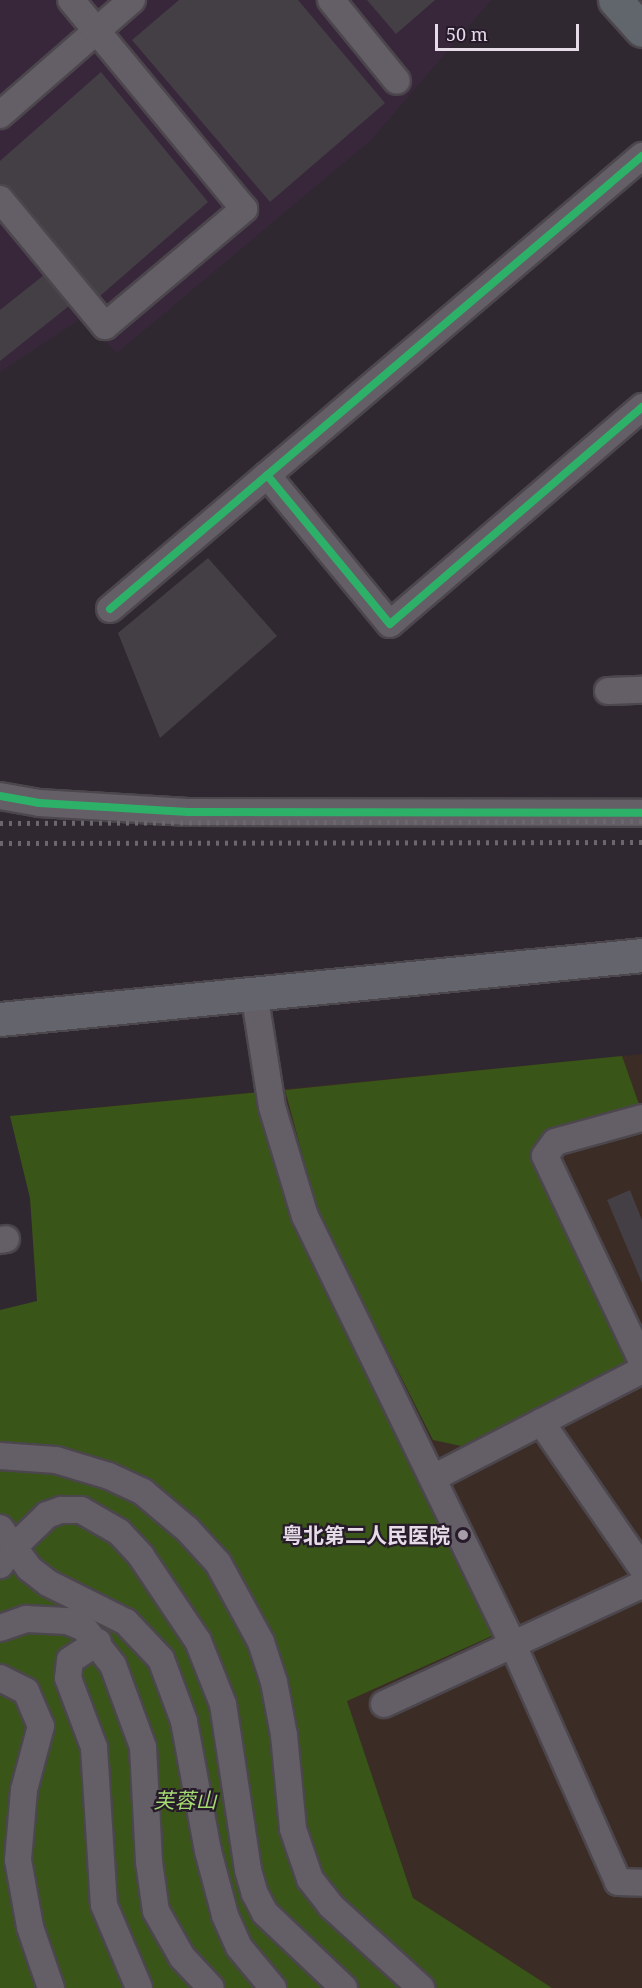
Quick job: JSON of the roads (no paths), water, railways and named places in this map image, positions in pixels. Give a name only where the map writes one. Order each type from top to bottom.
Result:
[{"type":"highway","points":[[615,0],[642,30]]},
{"type":"main road","points":[[0,1018],[642,955]]},
{"type":"street","points":[[0,199],[105,326],[244,209],[71,0]]},
{"type":"street","points":[[0,115],[132,0]]},
{"type":"street","points":[[332,0],[397,81]]},
{"type":"street","points":[[110,609],[642,156]]},
{"type":"street","points":[[267,475],[390,624],[642,407]]},
{"type":"street","points":[[608,691],[642,690]]},
{"type":"street","points":[[0,796],[39,803],[188,812],[642,813]]},
{"type":"street","points":[[254,992],[272,1107],[305,1216],[514,1647],[618,1882],[642,1883]]},
{"type":"street","points":[[642,1118],[555,1142],[545,1156],[642,1361]]},
{"type":"street","points":[[433,1478],[642,1370]]},
{"type":"street","points":[[541,1422],[642,1568]]},
{"type":"street","points":[[0,1456],[56,1460],[109,1476],[143,1492],[187,1529],[218,1563],[261,1642],[274,1682],[284,1735],[293,1829],[310,1878],[331,1906],[421,1988]]},
{"type":"street","points":[[273,1988],[239,1947],[225,1915],[208,1851],[184,1721],[161,1659],[126,1622],[48,1583],[5,1547],[47,1515],[61,1510],[81,1510],[119,1532],[141,1556],[198,1641],[212,1671],[229,1737],[241,1828],[255,1893],[265,1913],[344,1988]]},
{"type":"street","points":[[384,1704],[514,1647],[642,1585]]},
{"type":"street","points":[[0,1628],[26,1619],[49,1618],[84,1628],[98,1642],[124,1688],[143,1748],[148,1862],[156,1911],[182,1957],[211,1988]]},
{"type":"street","points":[[98,1642],[70,1660],[68,1678],[94,1747],[104,1905],[139,1988]]},
{"type":"street","points":[[0,1678],[26,1691],[41,1726],[24,1790],[18,1860],[30,1927],[51,1988]]},
{"type":"railway","points":[[0,823],[642,821]]},
{"type":"railway","points":[[0,843],[642,842]]},
{"type":"place","name":"粤北第二人民医院","points":[[463,1535]]},
{"type":"park label","name":"芙蓉山","points":[[185,1800]]}]
